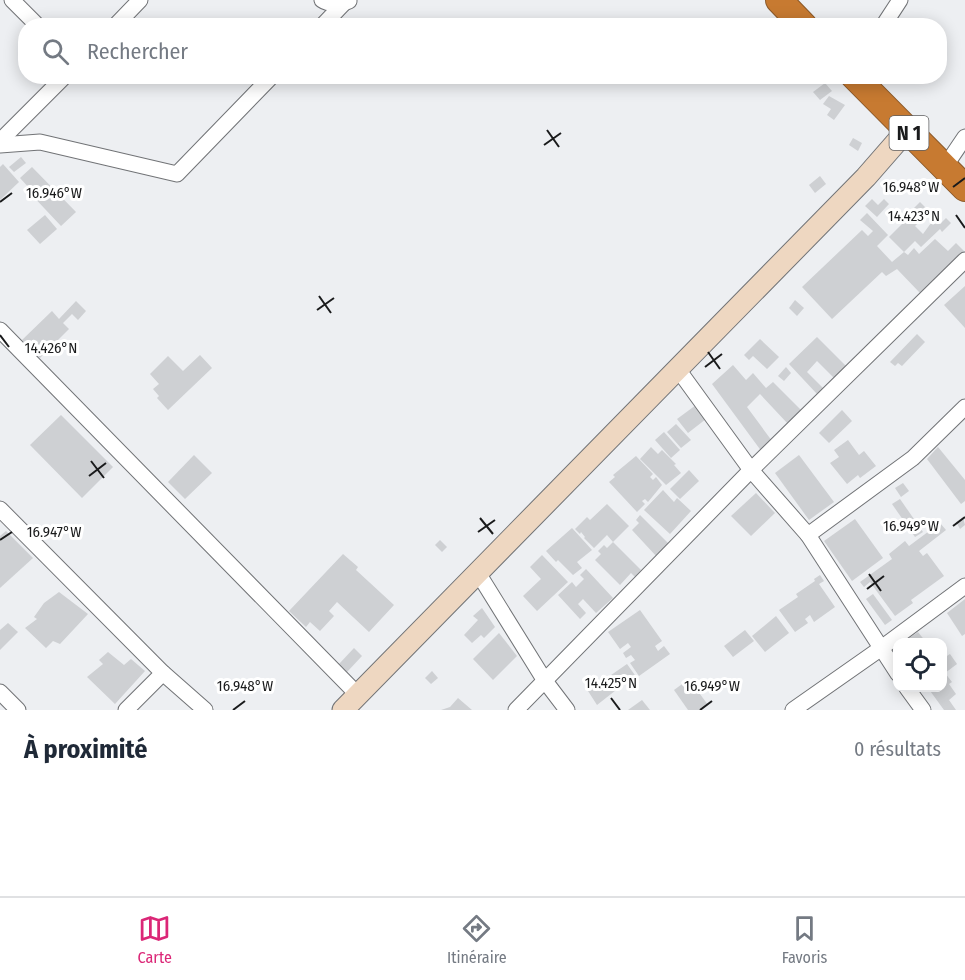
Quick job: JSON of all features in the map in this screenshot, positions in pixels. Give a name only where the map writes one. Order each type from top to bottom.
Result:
[{"type":"highway","points":[[779,0],[796,18]]},
{"type":"highway","name":"N 1","points":[[862,84],[965,188]]},
{"type":"main road","points":[[343,710],[866,177],[907,130]]},
{"type":"street","points":[[12,0],[30,18]]},
{"type":"street","points":[[123,18],[140,0]]},
{"type":"street","points":[[322,0],[348,2]]},
{"type":"street","points":[[888,18],[900,0]]},
{"type":"street","points":[[331,18],[348,2]]},
{"type":"street","points":[[0,143],[57,84]]},
{"type":"street","points":[[0,143],[40,142],[177,174],[264,84]]},
{"type":"street","points":[[944,168],[965,137]]},
{"type":"street","points":[[516,710],[751,470],[965,260]]},
{"type":"street","points":[[0,330],[358,694]]},
{"type":"street","points":[[677,368],[751,470],[808,535],[893,668]]},
{"type":"street","points":[[808,535],[889,477],[962,414]]},
{"type":"street","points":[[0,509],[163,673],[205,710]]},
{"type":"street","points":[[478,573],[545,681],[567,710]]},
{"type":"street","points":[[793,710],[965,586]]},
{"type":"street","points":[[126,710],[163,673]]},
{"type":"street","points":[[0,692],[18,710]]},
{"type":"street","points":[[910,692],[923,710]]},
{"type":"building","points":[[824,84],[832,91],[820,100],[813,92]]},
{"type":"building","points":[[829,96],[845,105],[834,120],[827,115],[831,109],[823,104]]},
{"type":"building","points":[[853,138],[862,143],[858,151],[849,145]]},
{"type":"building","points":[[21,157],[26,163],[14,172],[9,167]]},
{"type":"building","points":[[3,164],[19,182],[0,200],[0,167]]},
{"type":"building","points":[[32,167],[76,212],[61,226],[29,192],[31,190],[20,178]]},
{"type":"building","points":[[820,176],[826,184],[815,193],[809,185]]},
{"type":"building","points":[[872,199],[878,205],[884,199],[889,204],[877,217],[865,206]]},
{"type":"building","points":[[920,202],[930,212],[915,226],[923,234],[931,223],[933,225],[938,221],[942,222],[946,218],[951,223],[942,232],[940,229],[921,247],[915,241],[904,252],[889,237]]},
{"type":"building","points":[[867,213],[888,235],[877,246],[892,262],[904,252],[908,255],[914,248],[919,254],[935,239],[948,251],[956,243],[965,252],[920,293],[897,269],[886,276],[882,272],[832,319],[802,287],[862,230],[868,236],[873,231],[860,220]]},
{"type":"building","points":[[45,215],[57,229],[40,244],[27,230]]},
{"type":"building","points":[[965,286],[965,328],[944,305]]},
{"type":"building","points":[[795,300],[804,308],[797,316],[789,308]]},
{"type":"building","points":[[76,301],[86,311],[78,320],[72,314],[63,323],[69,329],[40,358],[22,340],[52,311],[59,319]]},
{"type":"building","points":[[917,334],[925,342],[902,366],[898,363],[895,366],[890,362]]},
{"type":"building","points":[[817,337],[847,367],[835,379],[817,361],[807,372],[823,388],[817,394],[789,364]]},
{"type":"building","points":[[760,339],[779,357],[767,369],[753,356],[749,360],[744,355]]},
{"type":"building","points":[[200,355],[212,368],[168,410],[157,398],[159,396],[153,389],[159,384],[150,374],[168,356],[183,371]]},
{"type":"building","points":[[733,365],[746,380],[753,373],[766,388],[773,382],[802,411],[788,424],[760,394],[747,407],[772,441],[762,452],[712,384]]},
{"type":"building","points":[[786,367],[791,373],[784,381],[778,376]]},
{"type":"building","points":[[696,405],[706,419],[688,433],[677,419]]},
{"type":"building","points":[[842,410],[852,421],[829,443],[819,433]]},
{"type":"building","points":[[61,415],[113,467],[82,498],[30,445]]},
{"type":"building","points":[[676,424],[691,440],[681,448],[667,432]]},
{"type":"building","points":[[664,432],[680,450],[671,458],[655,440]]},
{"type":"building","points":[[848,440],[859,455],[864,451],[876,466],[860,478],[858,475],[847,484],[830,463],[839,457],[834,450]]},
{"type":"building","points":[[651,447],[658,454],[662,450],[676,464],[674,465],[681,473],[666,485],[640,459]]},
{"type":"building","points":[[938,447],[965,480],[965,501],[961,504],[927,459]]},
{"type":"building","points":[[194,455],[212,473],[185,499],[168,482]]},
{"type":"building","points":[[799,455],[834,502],[809,520],[775,473]]},
{"type":"building","points":[[636,456],[653,474],[650,477],[653,480],[656,477],[662,485],[648,502],[645,499],[642,501],[645,504],[637,512],[609,482],[615,477],[613,475]]},
{"type":"building","points":[[689,470],[699,481],[680,499],[670,489]]},
{"type":"building","points":[[903,483],[909,491],[901,497],[895,488]]},
{"type":"building","points":[[663,490],[674,502],[677,498],[691,511],[670,534],[644,510]]},
{"type":"building","points":[[756,493],[775,513],[751,536],[731,516]]},
{"type":"building","points":[[900,499],[923,532],[915,537],[892,504]]},
{"type":"building","points":[[607,504],[629,526],[613,542],[607,535],[594,548],[581,532],[580,534],[575,529],[587,517],[590,520]]},
{"type":"building","points":[[640,515],[670,545],[657,557],[632,530],[639,523],[636,520]]},
{"type":"building","points":[[963,517],[965,525],[960,529],[956,522]]},
{"type":"building","points":[[855,519],[883,558],[852,581],[824,541]]},
{"type":"building","points":[[940,523],[946,530],[919,551],[923,556],[927,553],[944,576],[911,600],[913,603],[895,616],[870,582],[864,587],[860,582],[892,559],[889,554],[905,541],[909,546]]},
{"type":"building","points":[[572,528],[592,550],[577,562],[582,568],[573,575],[546,551]]},
{"type":"building","points":[[6,531],[33,558],[0,588],[0,536]]},
{"type":"building","points":[[440,540],[447,547],[442,552],[435,545]]},
{"type":"building","points":[[613,542],[641,570],[635,577],[631,573],[620,585],[595,560],[601,554],[598,551],[604,545],[607,548]]},
{"type":"building","points":[[343,554],[358,567],[356,570],[394,605],[369,632],[337,602],[329,611],[334,616],[320,631],[310,622],[306,627],[289,611]]},
{"type":"building","points":[[542,555],[568,582],[537,611],[523,596],[541,579],[530,567]]},
{"type":"building","points":[[586,569],[613,598],[596,613],[583,599],[578,604],[586,613],[580,619],[558,595],[572,582],[576,587],[584,579],[580,575]]},
{"type":"building","points":[[820,575],[824,581],[819,584],[835,607],[814,622],[810,615],[805,619],[808,623],[795,632],[779,610],[798,597],[796,594]]},
{"type":"building","points":[[59,592],[88,614],[60,644],[53,641],[46,648],[25,628],[37,619],[34,617],[44,603]]},
{"type":"building","points":[[873,594],[892,620],[885,625],[866,599]]},
{"type":"building","points":[[965,599],[965,634],[962,636],[947,613]]},
{"type":"building","points":[[482,608],[495,627],[484,638],[481,635],[472,643],[464,635],[478,620],[473,616]]},
{"type":"building","points":[[640,610],[662,641],[655,646],[658,651],[664,646],[670,654],[639,676],[630,663],[635,660],[631,655],[626,658],[623,653],[631,647],[628,643],[620,649],[608,632]]},
{"type":"building","points":[[776,616],[789,633],[765,652],[752,636]]},
{"type":"building","points":[[8,623],[18,632],[0,650],[0,630]]},
{"type":"building","points":[[745,630],[754,641],[733,657],[724,646]]},
{"type":"building","points":[[918,632],[923,638],[909,638]]},
{"type":"building","points":[[499,633],[517,656],[493,680],[473,659]]},
{"type":"building","points":[[354,648],[362,656],[347,672],[339,664]]},
{"type":"building","points":[[108,652],[124,665],[131,659],[145,671],[115,704],[87,677],[103,664],[99,660]]},
{"type":"building","points":[[950,654],[957,664],[947,672],[947,656]]},
{"type":"building","points":[[627,664],[637,678],[627,685],[625,683],[597,705],[588,691]]},
{"type":"building","points":[[432,671],[438,678],[431,684],[425,678]]},
{"type":"building","points":[[947,676],[952,682],[949,684],[956,694],[949,700],[956,710],[944,710],[931,692],[947,692]]},
{"type":"building","points":[[689,679],[708,705],[701,710],[688,710],[674,690]]},
{"type":"building","points":[[458,698],[472,710],[441,710],[450,707]]},
{"type":"building","points":[[642,700],[650,710],[628,710]]}]
